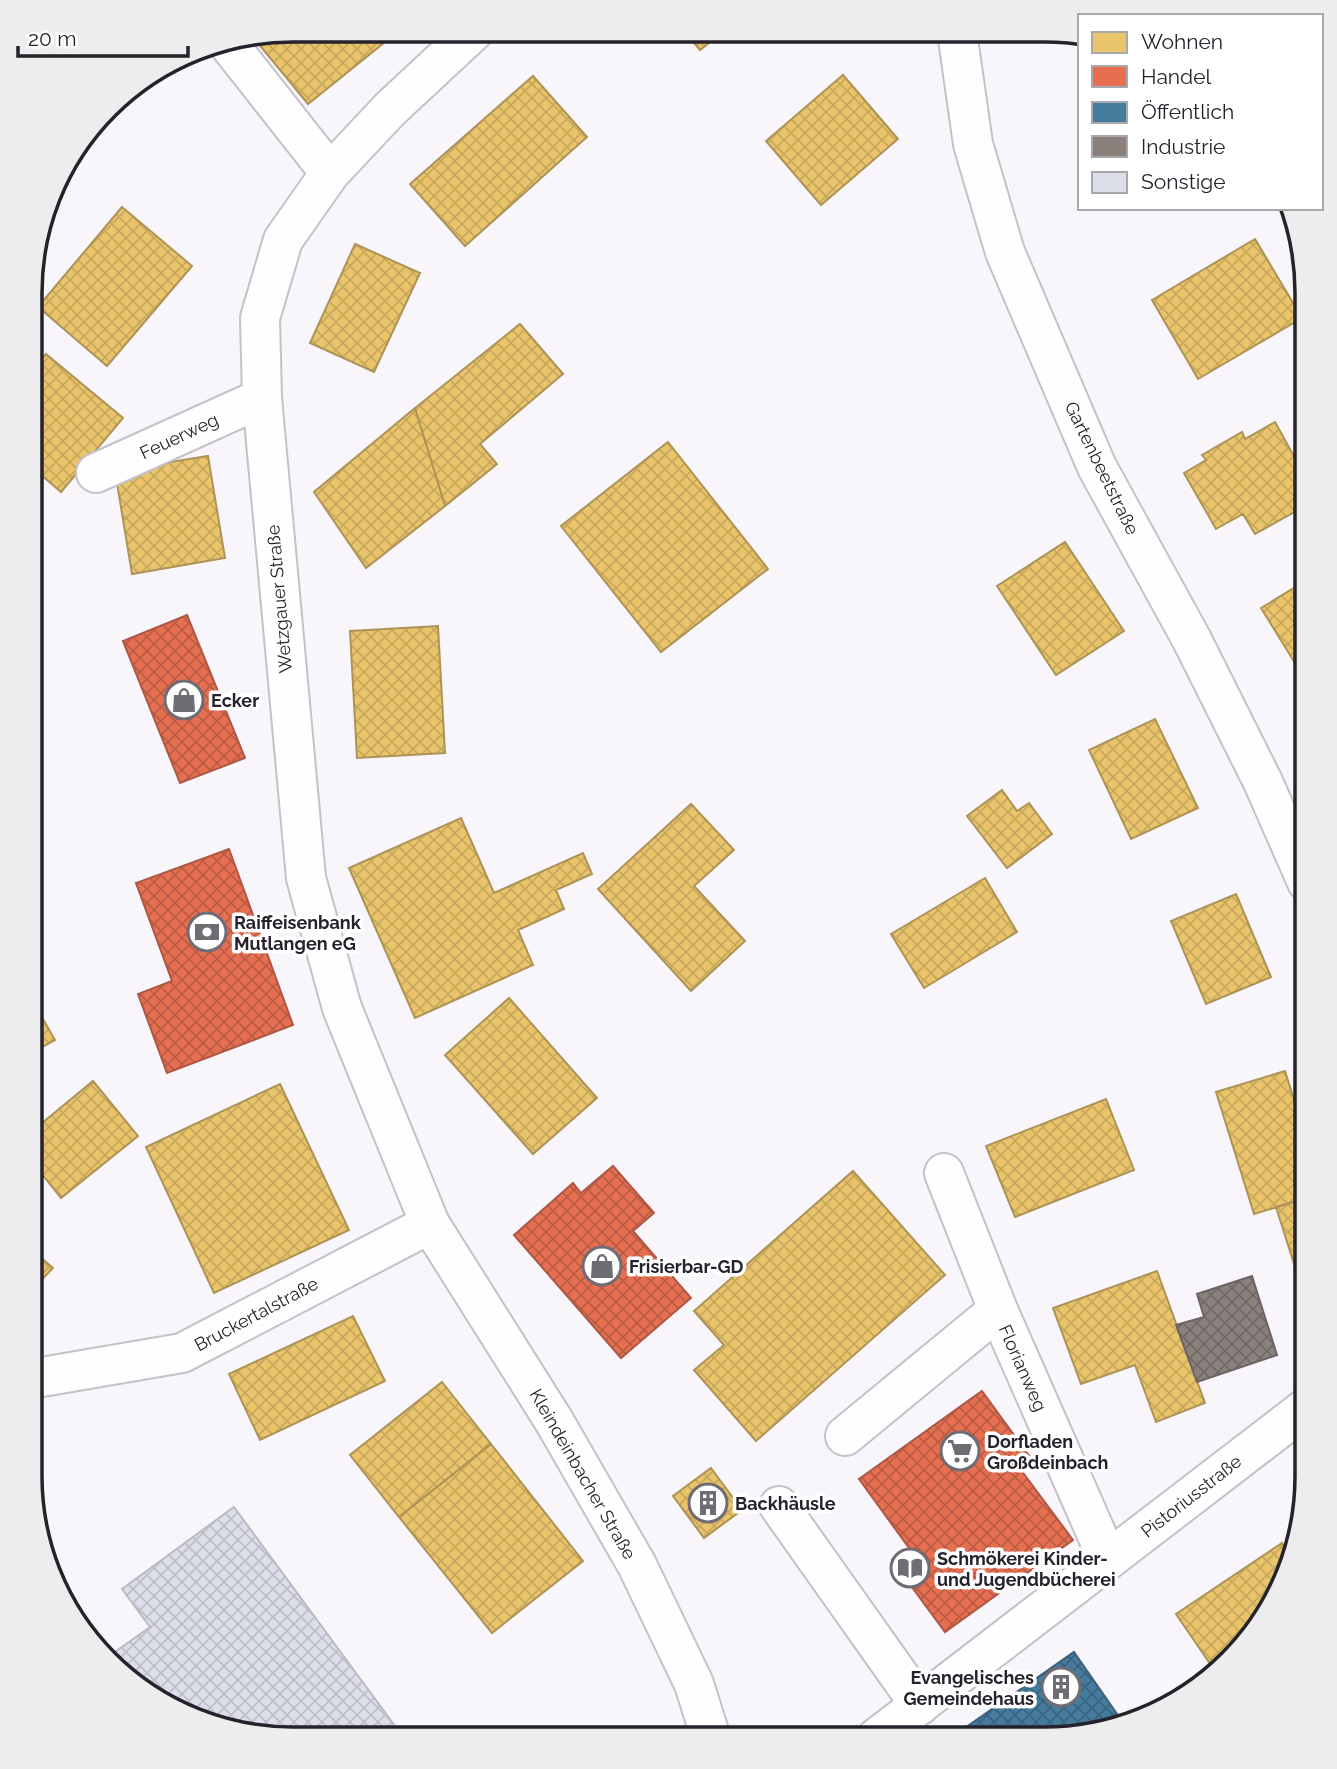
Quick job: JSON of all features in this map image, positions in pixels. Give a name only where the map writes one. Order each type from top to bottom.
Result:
[{"type":"street","name":"Wetzgauer Straße","points":[[430,1224],[342,1008],[306,878],[262,398],[260,318],[283,240],[330,173],[390,109],[462,42]]},
{"type":"street","name":"Gartenbeetstraße","points":[[958,42],[972,144],[1005,252],[1097,467],[1192,640],[1263,782],[1295,855]]},
{"type":"street","points":[[233,50],[330,173]]},
{"type":"street","name":"Feuerweg","points":[[96,474],[262,398]]},
{"type":"street","name":"Florianweg","points":[[944,1173],[998,1310],[1108,1560]]},
{"type":"street","name":"Bruckertalstraße","points":[[42,1377],[182,1353],[430,1224]]},
{"type":"street","name":"Kleindeinbacher Straße","points":[[430,1224],[554,1421],[637,1565],[694,1684],[708,1727]]},
{"type":"street","points":[[845,1436],[998,1310]]},
{"type":"street","name":"Pistoriusstraße","points":[[890,1727],[1295,1416]]},
{"type":"street","points":[[779,1506],[920,1704]]},
{"type":"building: Wohnen","points":[[385,42],[308,104],[259,44]]},
{"type":"building: Wohnen","points":[[693,42],[710,42],[700,50]]},
{"type":"building: Wohnen","points":[[843,75],[898,139],[821,205],[766,141]]},
{"type":"building: Wohnen","points":[[533,76],[587,137],[465,246],[410,184]]},
{"type":"building: Wohnen","points":[[122,207],[192,266],[107,366],[42,310],[42,302]]},
{"type":"building: Wohnen","points":[[1255,239],[1295,306],[1295,322],[1198,379],[1152,300]]},
{"type":"building: Wohnen","points":[[355,244],[420,273],[374,372],[310,343]]},
{"type":"building: Wohnen","points":[[520,324],[563,374],[480,444],[497,464],[445,506],[415,408]]},
{"type":"building: Wohnen","points":[[46,354],[123,418],[61,492],[42,476],[42,359]]},
{"type":"building: Wohnen","points":[[415,408],[445,506],[366,568],[314,492]]},
{"type":"building: Wohnen","points":[[1275,422],[1295,458],[1295,512],[1255,534],[1243,514],[1216,529],[1184,473],[1206,460],[1202,455],[1242,432],[1245,439]]},
{"type":"building: Wohnen","points":[[668,442],[768,569],[661,652],[561,526]]},
{"type":"building: Wohnen","points":[[208,456],[225,558],[132,574],[115,471]]},
{"type":"building: Wohnen","points":[[1065,542],[1124,631],[1056,675],[997,586]]},
{"type":"building: Wohnen","points":[[1295,587],[1295,663],[1261,608]]},
{"type":"building: Wohnen","points":[[438,626],[445,753],[357,758],[350,631]]},
{"type":"building: Wohnen","points":[[1155,719],[1198,808],[1131,839],[1089,750]]},
{"type":"building: Wohnen","points":[[1002,790],[1017,811],[1029,803],[1052,834],[1007,868],[967,816]]},
{"type":"building: Wohnen","points":[[691,804],[734,850],[694,886],[745,941],[691,991],[598,889]]},
{"type":"building: Wohnen","points":[[461,818],[494,893],[583,853],[592,874],[556,890],[564,909],[518,930],[533,965],[415,1018],[349,868]]},
{"type":"building: Wohnen","points":[[985,878],[1017,932],[924,988],[891,934]]},
{"type":"building: Wohnen","points":[[1236,894],[1271,977],[1206,1004],[1171,921]]},
{"type":"building: Wohnen","points":[[509,998],[597,1098],[533,1154],[445,1055]]},
{"type":"building: Wohnen","points":[[42,1017],[55,1040],[42,1047]]},
{"type":"building: Wohnen","points":[[1285,1071],[1295,1103],[1295,1202],[1254,1214],[1216,1092]]},
{"type":"building: Wohnen","points":[[93,1081],[138,1136],[61,1198],[42,1174],[42,1123]]},
{"type":"building: Wohnen","points":[[280,1084],[349,1230],[214,1293],[146,1147]]},
{"type":"building: Wohnen","points":[[1106,1099],[1134,1170],[1015,1217],[986,1146]]},
{"type":"building: Wohnen","points":[[853,1171],[945,1275],[756,1441],[694,1370],[724,1345],[694,1311]]},
{"type":"building: Wohnen","points":[[1295,1201],[1295,1267],[1276,1207]]},
{"type":"building: Wohnen","points":[[42,1258],[53,1268],[42,1279]]},
{"type":"building: Wohnen","points":[[1157,1271],[1205,1403],[1156,1422],[1135,1365],[1081,1384],[1053,1308]]},
{"type":"building: Wohnen","points":[[353,1316],[385,1381],[260,1440],[229,1374]]},
{"type":"building: Wohnen","points":[[442,1382],[491,1444],[399,1517],[350,1455]]},
{"type":"building: Wohnen","points":[[491,1444],[583,1561],[492,1633],[399,1517]]},
{"type":"building: Wohnen","name":"Backhäusle","points":[[711,1468],[742,1510],[704,1538],[673,1496]]},
{"type":"building: Wohnen","points":[[1282,1543],[1284,1547],[1282,1557],[1253,1616],[1211,1665],[1176,1614]]},
{"type":"building: Handel","name":"Ecker","points":[[187,615],[245,758],[180,783],[123,641]]},
{"type":"building: Handel","name":"Raiffeisenbank Mutlangen eG","points":[[229,849],[293,1025],[167,1073],[138,994],[172,981],[136,883]]},
{"type":"building: Handel","name":"Frisierbar-GD","points":[[613,1166],[654,1213],[633,1231],[691,1298],[621,1358],[514,1235],[573,1183],[581,1193]]},
{"type":"building: Handel","points":[[982,1391],[1030,1457],[1018,1466],[1073,1540],[945,1632],[892,1560],[909,1548],[859,1479]]},
{"type":"building: Öffentlich","name":"Evangelisches Gemeindehaus","points":[[1074,1652],[1118,1716],[1077,1725],[966,1727]]},
{"type":"building: Industrie","points":[[1252,1276],[1277,1355],[1197,1382],[1176,1325],[1204,1317],[1197,1294]]},
{"type":"building: Sonstige","points":[[234,1507],[396,1727],[260,1725],[212,1714],[182,1701],[153,1685],[114,1653],[150,1627],[122,1589]]},
{"type":"place","name":"Ecker","points":[[184,700]]},
{"type":"place","name":"Raiffeisenbank Mutlangen eG","points":[[207,932]]},
{"type":"place","name":"Frisierbar-GD","points":[[602,1266]]},
{"type":"place","name":"Dorfladen Großdeinbach","points":[[960,1451]]},
{"type":"place","name":"Backhäusle","points":[[708,1503]]},
{"type":"place","name":"Schmökerei Kinder- und Jugendbücherei","points":[[910,1568]]},
{"type":"place","name":"Evangelisches Gemeindehaus","points":[[1061,1687]]}]
